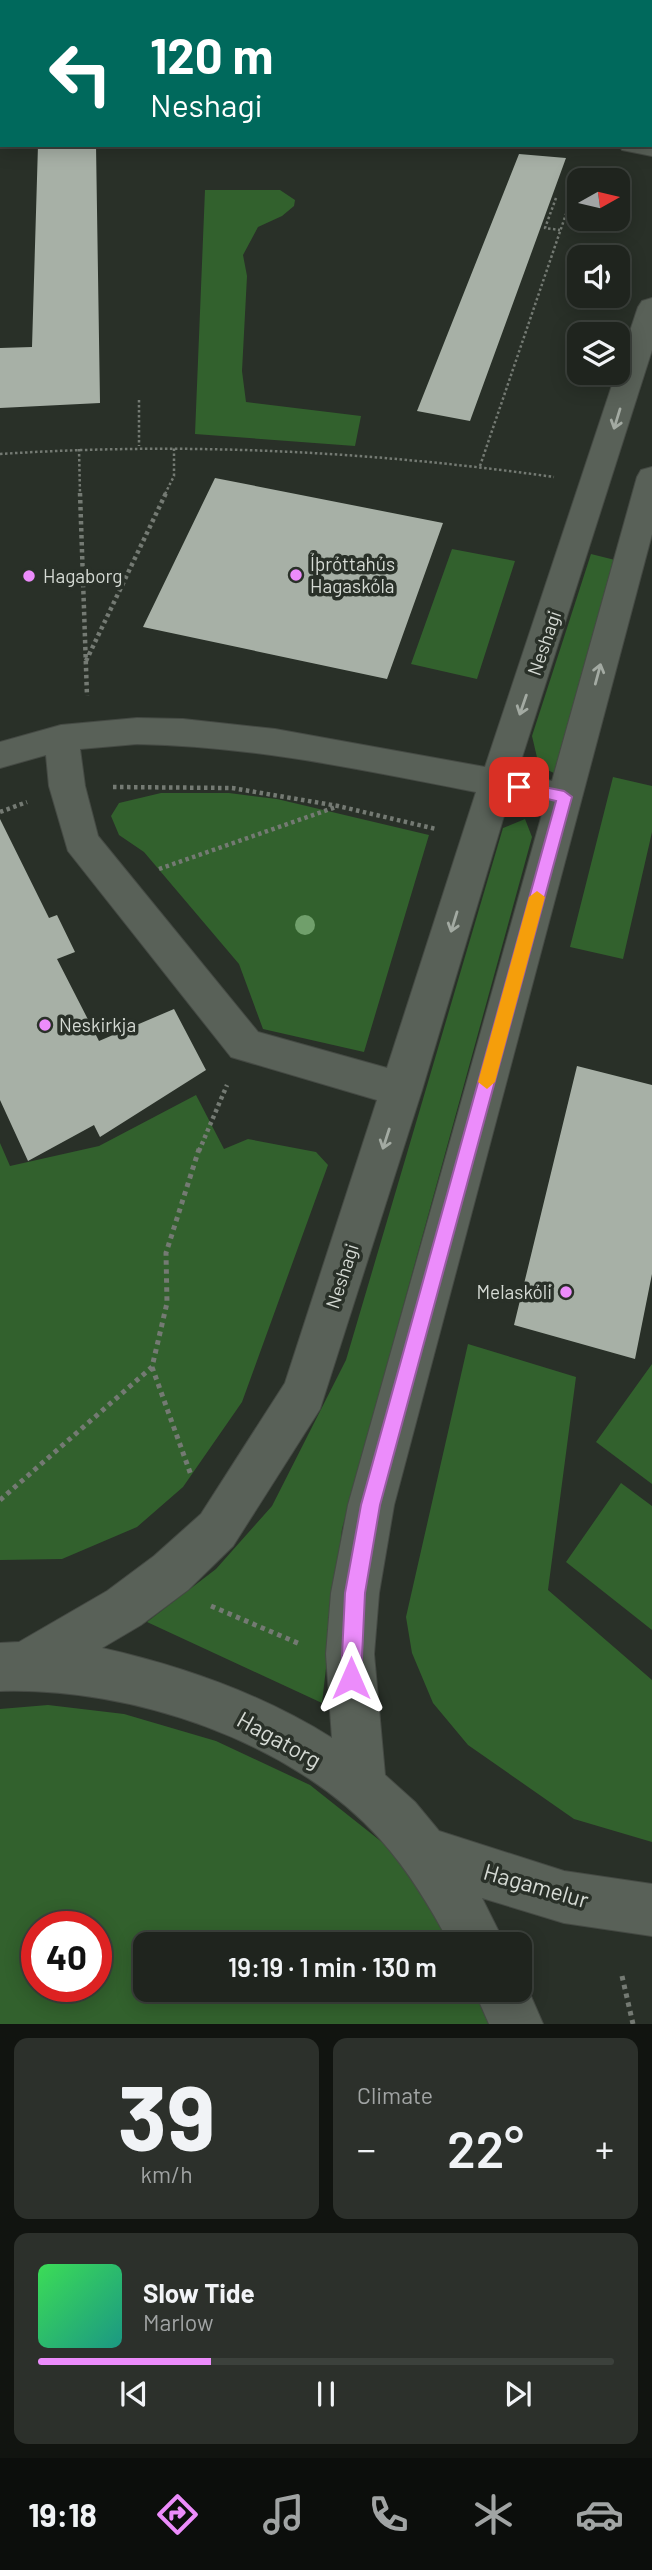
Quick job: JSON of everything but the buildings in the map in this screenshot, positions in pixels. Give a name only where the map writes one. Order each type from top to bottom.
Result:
[{"type":"street","name":"Neshagi","points":[[14,1665],[124,1608],[172,1573],[216,1530],[304,1394],[497,782],[577,491],[652,307]]},
{"type":"street","points":[[361,1788],[350,1654],[355,1593],[370,1505],[564,797],[647,518],[652,477]]},
{"type":"street","points":[[577,491],[647,518]]},
{"type":"street","points":[[0,755],[75,737],[164,729],[268,740],[564,797]]},
{"type":"street","points":[[75,737],[67,786],[81,841],[245,1045],[402,1090]]},
{"type":"street","name":"Hagatorg","points":[[14,1665],[111,1674],[188,1694],[272,1731],[361,1788],[383,1807],[423,1851],[472,1932]]},
{"type":"street","name":"Hagamelur","points":[[423,1851],[524,1886],[624,1909],[652,1910]]},
{"type":"street","points":[[506,2002],[516,2024]]},
{"type":"path","points":[[556,198],[545,228],[560,230]]},
{"type":"path","points":[[480,466],[566,214]]},
{"type":"path","points":[[139,400],[139,446]]},
{"type":"path","points":[[0,454],[139,446],[321,450],[480,466],[577,491]]},
{"type":"path","points":[[86,661],[174,476],[174,446]]},
{"type":"path","points":[[75,737],[86,661],[79,449]]},
{"type":"path","points":[[0,812],[67,786],[232,788],[338,806],[438,830]]},
{"type":"path","points":[[116,884],[338,806]]},
{"type":"path","points":[[194,1483],[152,1367],[167,1303],[166,1253],[201,1144],[245,1045]]},
{"type":"path","points":[[0,1500],[152,1367]]},
{"type":"path","points":[[197,1600],[311,1649]]},
{"type":"path","points":[[622,1976],[634,2024]]},
{"type":"green space","points":[[205,190],[280,190],[295,200],[294,206],[282,216],[258,227],[243,255],[247,276],[242,371],[246,402],[361,416],[355,446],[195,434]]},
{"type":"green space","points":[[452,549],[515,561],[477,679],[411,664]]},
{"type":"green space","points":[[591,554],[615,560],[556,774],[539,766],[532,736]]},
{"type":"green space","points":[[613,777],[652,786],[652,832],[623,959],[570,947]]},
{"type":"green space","points":[[161,793],[229,793],[277,799],[429,835],[364,1052],[263,1029],[239,964],[144,852],[119,835],[111,816],[119,803]]},
{"type":"green space","points":[[525,819],[532,837],[342,1529],[322,1703],[147,1622],[216,1569],[272,1506],[346,1360],[503,828]]},
{"type":"green space","points":[[196,1095],[224,1149],[248,1139],[316,1152],[328,1165],[242,1402],[183,1487],[137,1527],[62,1559],[0,1560],[0,1143],[10,1166],[99,1146]]},
{"type":"green space","points":[[468,1344],[576,1377],[548,1590],[652,1680],[652,1842],[574,1819],[468,1745],[433,1703],[412,1653],[406,1617]]},
{"type":"green space","points":[[652,1364],[652,1484],[596,1442]]},
{"type":"green space","points":[[621,1483],[652,1506],[652,1630],[566,1562]]},
{"type":"green space","points":[[48,1705],[124,1714],[216,1741],[310,1785],[402,1858],[448,1932],[133,1932],[133,2002],[482,2002],[491,2024],[0,2024],[0,1709]]},
{"type":"slow traffic","points":[[487,1082],[537,897]]},
{"type":"place","name":"Íþróttahús Hagaskóla","points":[[296,575]]},
{"type":"place","name":"Hagaborg","points":[[29,576]]},
{"type":"place","name":"Neskirkja","points":[[45,1025]]},
{"type":"place","name":"Melaskóli","points":[[566,1292]]},
{"type":"route","points":[[351,1678],[350,1654],[355,1593],[370,1505],[564,797],[519,787]]}]
